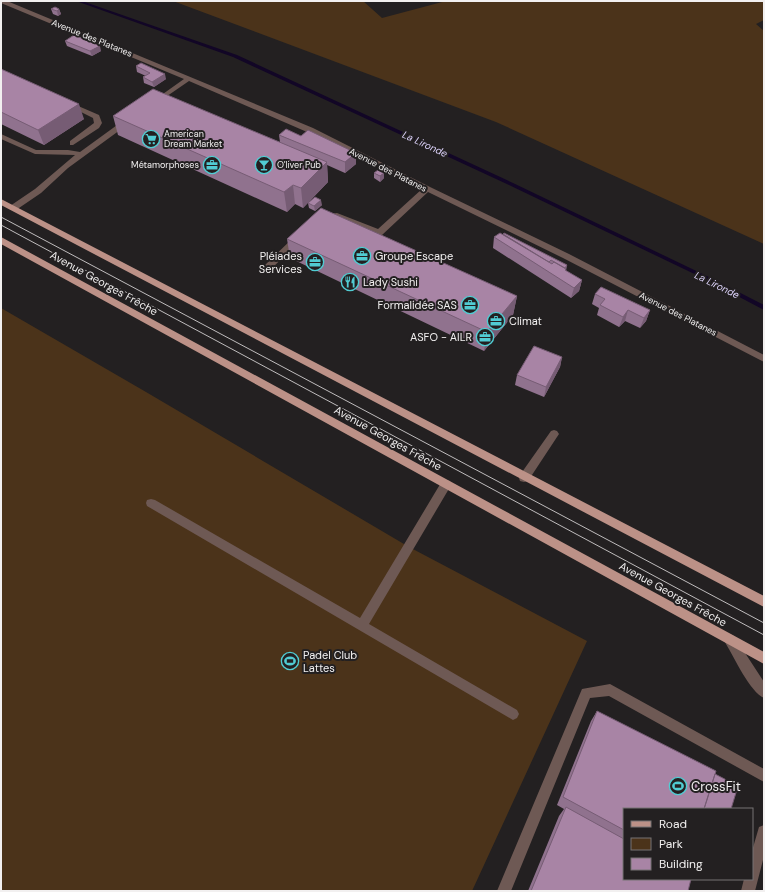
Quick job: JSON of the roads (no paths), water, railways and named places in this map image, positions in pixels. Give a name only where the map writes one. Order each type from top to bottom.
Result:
[{"type":"main road","name":"Avenue Georges Frêche","points":[[1,202],[524,478],[764,602]]},
{"type":"main road","name":"Avenue Georges Frêche","points":[[1,240],[764,658]]},
{"type":"street","name":"Avenue des Platanes","points":[[2,1],[310,130],[427,190],[566,256],[763,358]]},
{"type":"street","points":[[150,106],[188,79]]},
{"type":"street","points":[[62,101],[96,117],[98,123],[73,143]]},
{"type":"street","points":[[13,208],[38,191],[65,166],[131,119]]},
{"type":"street","points":[[1,136],[35,152],[68,152],[81,154]]},
{"type":"street","points":[[319,218],[337,216],[379,232],[427,190]]},
{"type":"street","points":[[268,267],[302,234]]},
{"type":"street","points":[[524,478],[554,434]]},
{"type":"street","points":[[362,625],[446,484]]},
{"type":"street","points":[[151,503],[513,714]]},
{"type":"street","points":[[730,640],[752,678],[764,692]]},
{"type":"street","points":[[504,891],[586,693],[610,690],[764,776]]},
{"type":"street","points":[[753,872],[764,832]]},
{"type":"street","points":[[748,891],[751,880]]},
{"type":"waterway","name":"La Lironde","points":[[78,1],[235,56],[511,184],[711,280],[764,308]]},
{"type":"tram line","points":[[1,217],[764,623]]},
{"type":"tram line","points":[[1,225],[764,635]]},
{"type":"place","name":"American Dream Market","points":[[151,139]]},
{"type":"place","name":"Métamorphoses","points":[[212,165]]},
{"type":"place","name":"O'liver Pub","points":[[264,165]]},
{"type":"place","name":"Groupe Escape","points":[[362,256]]},
{"type":"place","name":"Pléiades Services","points":[[315,262]]},
{"type":"place","name":"Lady Sushi","points":[[350,282]]},
{"type":"place","name":"Formalidée SAS","points":[[470,305]]},
{"type":"place","name":"Climat","points":[[496,321]]},
{"type":"place","name":"ASFO - AILR","points":[[485,337]]},
{"type":"place","name":"Padel Club Lattes","points":[[290,661]]},
{"type":"place","name":"CrossFit","points":[[678,786]]}]
